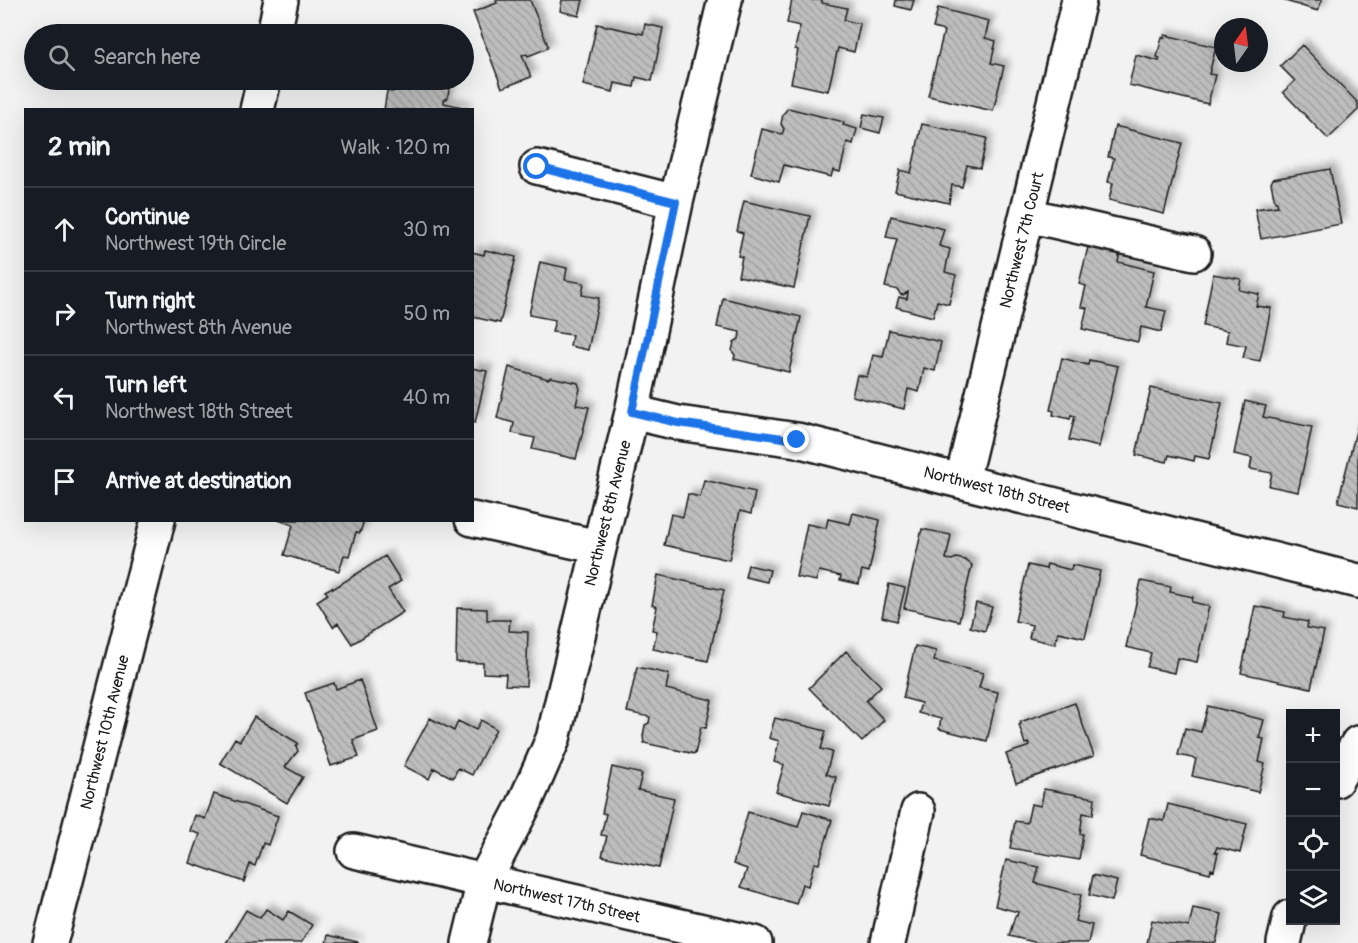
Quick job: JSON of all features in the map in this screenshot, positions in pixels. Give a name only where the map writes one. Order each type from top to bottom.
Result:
[{"type":"street","points":[[276,24],[280,0]]},
{"type":"street","name":"Northwest 8th Avenue","points":[[469,943],[484,881],[524,805],[553,739],[632,412],[676,202],[724,0]]},
{"type":"street","name":"Northwest 7th Court","points":[[962,480],[1079,0]]},
{"type":"street","points":[[257,108],[262,90]]},
{"type":"street","points":[[537,167],[676,202]]},
{"type":"street","points":[[1027,215],[1194,253]]},
{"type":"street","name":"Northwest 18th Street","points":[[632,412],[678,423],[797,440],[1358,580]]},
{"type":"street","points":[[474,519],[599,547]]},
{"type":"street","name":"Northwest 10th Avenue","points":[[50,943],[157,522]]},
{"type":"street","points":[[1340,772],[1358,743]]},
{"type":"street","points":[[888,943],[918,811]]},
{"type":"street","name":"Northwest 17th Street","points":[[354,851],[755,943]]},
{"type":"street","points":[[1284,943],[1288,925]]},
{"type":"building","points":[[496,0],[530,0],[548,46],[528,56],[527,54],[522,55],[531,77],[502,88],[473,12],[497,3]]},
{"type":"building","points":[[562,0],[583,0],[579,16],[560,11]]},
{"type":"building","points":[[792,0],[822,0],[822,3],[847,8],[844,20],[860,24],[854,52],[838,48],[828,91],[791,83],[800,26],[787,23]]},
{"type":"building","points":[[896,0],[914,0],[911,10],[895,6]]},
{"type":"building","points":[[1282,0],[1322,0],[1318,11]]},
{"type":"building","points":[[938,8],[989,21],[985,38],[996,41],[991,63],[1004,66],[993,111],[928,96],[944,31],[933,28]]},
{"type":"building","points":[[597,24],[643,34],[645,24],[663,28],[652,81],[636,77],[634,87],[615,83],[613,92],[583,85]]},
{"type":"building","points":[[1165,35],[1214,47],[1209,74],[1215,75],[1208,104],[1129,85],[1136,55],[1159,61],[1160,58],[1157,57],[1162,37],[1165,38]]},
{"type":"building","points":[[1302,45],[1358,103],[1358,110],[1328,139],[1283,92],[1295,81],[1280,66]]},
{"type":"building","points":[[393,90],[449,90],[444,103],[467,108],[384,108],[387,91],[393,92]]},
{"type":"building","points":[[788,108],[844,122],[843,125],[857,129],[853,144],[847,142],[840,172],[833,170],[831,177],[784,165],[779,182],[751,174],[762,129],[782,134],[783,114]]},
{"type":"building","points":[[864,114],[884,118],[880,133],[861,128]]},
{"type":"building","points":[[922,124],[987,138],[980,168],[967,165],[962,187],[952,185],[949,203],[895,191],[900,170],[911,173]]},
{"type":"building","points":[[1115,126],[1182,143],[1164,214],[1109,200],[1113,183],[1108,182],[1114,158],[1108,157]]},
{"type":"building","points":[[1330,169],[1341,224],[1261,239],[1255,209],[1278,206],[1271,183],[1273,179]]},
{"type":"building","points":[[744,201],[810,216],[794,288],[738,276],[742,257],[738,256],[743,233],[737,231]]},
{"type":"building","points":[[891,216],[944,229],[939,246],[950,249],[945,272],[956,275],[949,304],[937,301],[933,317],[896,307],[899,297],[907,299],[908,292],[903,295],[898,290],[885,287],[897,239],[886,237]]},
{"type":"building","points":[[1090,239],[1121,246],[1118,262],[1154,271],[1146,307],[1166,311],[1161,332],[1141,327],[1138,342],[1082,329],[1087,308],[1081,307],[1086,286],[1079,284]]},
{"type":"building","points":[[485,250],[516,257],[500,323],[474,317],[474,252],[484,255]]},
{"type":"building","points":[[540,262],[567,268],[565,280],[584,283],[582,295],[599,298],[588,350],[570,346],[572,335],[552,332],[555,320],[529,315]]},
{"type":"building","points":[[1213,274],[1241,279],[1239,290],[1259,294],[1256,306],[1271,308],[1260,361],[1243,358],[1246,346],[1226,342],[1228,331],[1203,326]]},
{"type":"building","points":[[723,298],[801,317],[789,372],[734,359],[735,355],[732,351],[734,342],[739,339],[740,332],[717,327]]},
{"type":"building","points":[[889,330],[941,342],[935,371],[924,368],[919,392],[908,389],[904,409],[852,396],[857,375],[867,377],[873,355],[883,357]]},
{"type":"building","points":[[1062,358],[1088,365],[1089,360],[1118,366],[1099,447],[1069,440],[1075,416],[1071,415],[1070,419],[1053,415],[1054,411],[1050,410]]},
{"type":"building","points":[[509,367],[548,379],[551,377],[578,383],[580,389],[576,405],[589,407],[576,459],[532,449],[535,438],[512,433],[514,423],[497,418]]},
{"type":"building","points":[[474,368],[487,371],[474,423]]},
{"type":"building","points":[[1151,388],[1222,403],[1209,459],[1195,456],[1194,461],[1169,455],[1167,462],[1136,455]]},
{"type":"building","points":[[1245,401],[1266,406],[1263,417],[1312,427],[1298,492],[1269,486],[1272,473],[1250,469],[1252,458],[1234,454]]},
{"type":"building","points":[[1358,423],[1358,507],[1338,502]]},
{"type":"building","points":[[704,480],[755,492],[751,514],[740,511],[729,560],[664,545],[671,514],[683,517],[688,494],[700,497]]},
{"type":"building","points":[[853,513],[880,520],[869,572],[862,570],[859,584],[840,580],[841,576],[819,571],[816,581],[796,577],[807,524],[826,528],[828,519],[850,524]]},
{"type":"building","points":[[284,522],[363,522],[360,533],[356,532],[349,556],[344,555],[339,571],[284,555],[293,525]]},
{"type":"building","points":[[922,529],[951,535],[946,559],[965,560],[972,565],[959,621],[904,608]]},
{"type":"building","points":[[385,556],[401,581],[388,589],[403,612],[352,644],[338,623],[333,627],[317,601],[328,594],[325,591],[332,587],[333,589]]},
{"type":"building","points":[[1047,564],[1071,570],[1072,565],[1100,571],[1085,638],[1058,632],[1055,644],[1029,638],[1032,625],[1015,621],[1028,565],[1046,569]]},
{"type":"building","points":[[748,565],[770,570],[767,582],[745,577]]},
{"type":"building","points":[[658,575],[724,590],[708,661],[653,649],[657,631],[652,630],[657,607],[652,605]]},
{"type":"building","points":[[1141,581],[1171,587],[1170,592],[1193,597],[1192,602],[1209,606],[1197,662],[1177,658],[1174,673],[1147,667],[1151,653],[1126,647]]},
{"type":"building","points":[[889,584],[905,588],[897,621],[882,617]]},
{"type":"building","points":[[976,603],[992,607],[985,631],[970,627]]},
{"type":"building","points":[[1255,606],[1285,612],[1284,617],[1308,622],[1307,628],[1324,631],[1311,688],[1241,673]]},
{"type":"building","points":[[457,608],[487,609],[487,620],[510,620],[509,631],[528,632],[526,686],[505,685],[506,674],[483,673],[483,663],[456,662]]},
{"type":"building","points":[[915,646],[936,651],[934,661],[983,673],[979,688],[998,692],[987,741],[939,729],[941,719],[918,713],[921,703],[903,698]]},
{"type":"building","points":[[846,651],[881,686],[866,701],[884,720],[862,742],[809,688]]},
{"type":"building","points":[[637,667],[669,674],[666,689],[712,700],[706,728],[701,727],[695,754],[644,743],[645,725],[649,723],[650,717],[627,712]]},
{"type":"building","points":[[360,680],[378,731],[353,740],[359,757],[331,766],[305,693],[334,683],[336,689]]},
{"type":"building","points":[[1075,703],[1094,756],[1016,783],[1006,754],[1030,746],[1028,743],[1025,744],[1020,722]]},
{"type":"building","points":[[1208,706],[1264,720],[1259,738],[1264,739],[1259,762],[1265,764],[1258,792],[1192,776],[1196,759],[1178,755],[1185,728],[1201,732]]},
{"type":"building","points":[[254,717],[298,743],[296,746],[298,751],[285,767],[303,777],[287,803],[220,763],[235,738],[240,741]]},
{"type":"building","points":[[430,718],[454,731],[458,721],[476,730],[481,720],[496,729],[472,775],[458,768],[453,778],[434,768],[429,779],[404,766]]},
{"type":"building","points":[[775,718],[826,731],[821,749],[832,752],[826,774],[836,777],[829,806],[776,792],[784,765],[774,762],[779,741],[769,738]]},
{"type":"building","points":[[612,767],[642,774],[638,790],[674,798],[659,868],[602,856],[607,836],[601,835],[606,814],[602,813]]},
{"type":"building","points":[[1044,789],[1095,798],[1093,815],[1083,813],[1079,860],[1010,848],[1015,821],[1027,823],[1031,804],[1041,806]]},
{"type":"building","points":[[214,794],[278,816],[268,845],[263,843],[255,866],[250,864],[244,882],[190,863],[200,834],[190,831],[195,815],[205,819]]},
{"type":"building","points":[[1168,804],[1247,824],[1240,853],[1217,847],[1214,870],[1211,869],[1210,873],[1140,855],[1149,818],[1164,821]]},
{"type":"building","points":[[803,811],[832,820],[819,864],[814,863],[808,886],[802,884],[796,904],[741,887],[747,869],[733,864],[748,812],[798,827]]},
{"type":"building","points":[[1006,860],[1039,867],[1035,883],[1081,895],[1075,921],[1092,925],[1088,943],[1038,943],[1009,936],[1018,912],[995,906]]},
{"type":"building","points":[[1093,875],[1117,881],[1112,901],[1089,895]]},
{"type":"building","points":[[1193,908],[1222,914],[1216,943],[1147,943],[1152,920],[1189,927]]},
{"type":"building","points":[[266,909],[283,920],[289,911],[312,925],[301,943],[226,943],[246,910],[260,918]]},
{"type":"building","points":[[328,935],[358,942],[358,943],[326,943]]},
{"type":"route","points":[[537,167],[676,202],[632,412],[678,423],[797,440]]}]
